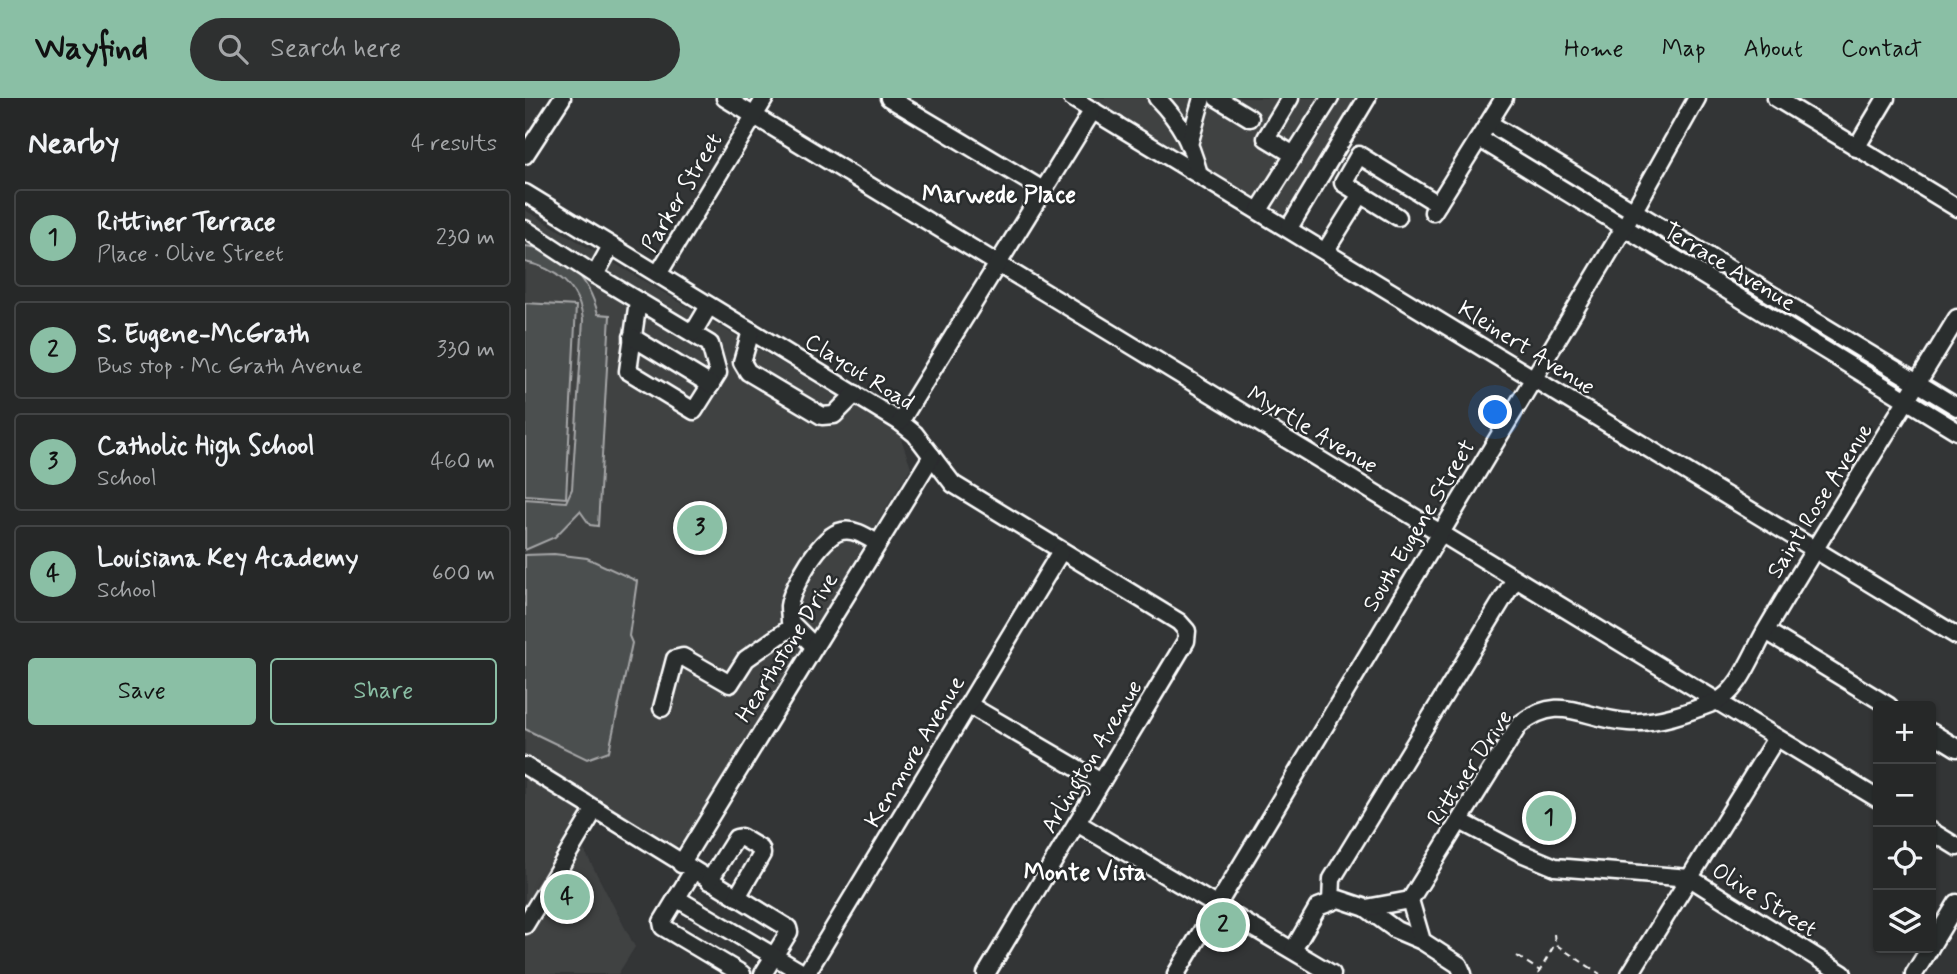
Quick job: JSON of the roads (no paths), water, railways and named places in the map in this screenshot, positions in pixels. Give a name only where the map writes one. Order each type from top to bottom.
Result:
[{"type":"street","points":[[525,155],[562,98]]},
{"type":"street","name":"Myrtle Avenue","points":[[725,98],[1873,796]]},
{"type":"street","name":"Parker Street","points":[[658,274],[765,98]]},
{"type":"street","points":[[889,98],[1043,190]]},
{"type":"street","name":"Kleinert Avenue","points":[[1072,98],[1326,250],[1813,551],[1957,636]]},
{"type":"street","points":[[1157,98],[1180,122],[1190,141],[1199,174]]},
{"type":"street","points":[[1190,141],[1202,98]]},
{"type":"street","points":[[1217,98],[1250,118]]},
{"type":"street","points":[[1290,98],[1266,138],[1294,155]]},
{"type":"street","points":[[1259,210],[1330,98]]},
{"type":"street","points":[[1289,228],[1367,98]]},
{"type":"street","points":[[1343,183],[1359,155],[1435,208],[1504,98]]},
{"type":"street","name":"South Eugene Street","points":[[1176,974],[1625,228],[1697,98]]},
{"type":"street","points":[[1776,98],[1957,208]]},
{"type":"street","points":[[1856,148],[1886,98]]},
{"type":"street","points":[[900,422],[1093,110]]},
{"type":"street","name":"Terrace Avenue","points":[[1489,123],[1957,407]]},
{"type":"street","name":"Terrace Avenue","points":[[1480,139],[1957,431]]},
{"type":"street","points":[[1322,172],[1398,217]]},
{"type":"street","name":"Claycut Road","points":[[525,193],[900,422],[915,434],[953,484],[1179,622],[1187,631]]},
{"type":"street","points":[[1326,250],[1361,194]]},
{"type":"street","points":[[525,229],[595,275],[710,344],[718,373],[694,411],[628,369],[638,301]]},
{"type":"street","points":[[595,275],[611,246]]},
{"type":"street","points":[[693,333],[709,306]]},
{"type":"street","name":"Saint Rose Avenue","points":[[1716,701],[1729,695],[1813,551],[1957,318]]},
{"type":"street","points":[[751,331],[742,362],[748,372],[822,416],[834,415],[855,394]]},
{"type":"street","points":[[632,337],[711,385]]},
{"type":"street","name":"Hearthstone Drive","points":[[742,974],[663,927],[662,922],[676,898],[687,867],[813,645],[932,456]]},
{"type":"street","points":[[813,645],[793,626],[789,604],[817,549],[831,535],[844,530],[864,534],[877,544]]},
{"type":"street","name":"Kenmore Avenue","points":[[805,974],[1061,551]]},
{"type":"street","points":[[1331,902],[1332,879],[1515,579]]},
{"type":"street","points":[[661,708],[675,659],[683,656],[730,684],[746,659],[793,626]]},
{"type":"street","name":"Arlington Avenue","points":[[986,974],[1186,641],[1187,631]]},
{"type":"street","points":[[1766,631],[1881,701]]},
{"type":"street","name":"Rittner Drive","points":[[1410,900],[1518,725],[1537,710],[1557,706],[1594,717],[1630,722],[1666,718],[1716,701]]},
{"type":"street","points":[[969,705],[1101,782]]},
{"type":"street","points":[[1936,735],[1957,748]]},
{"type":"street","points":[[1630,974],[1776,738]]},
{"type":"street","points":[[525,766],[788,928],[789,932],[763,974]]},
{"type":"street","points":[[525,925],[595,809]]},
{"type":"street","name":"Olive Street","points":[[1460,821],[1519,852],[1555,867],[1690,878],[1843,974]]},
{"type":"street","points":[[1077,823],[1332,974]]},
{"type":"street","points":[[1936,834],[1957,847]]},
{"type":"street","points":[[709,881],[736,838],[740,837],[761,849],[762,854],[737,897]]},
{"type":"street","points":[[676,898],[805,974]]},
{"type":"street","points":[[1293,950],[1318,907],[1339,899],[1366,908],[1396,930],[1422,941],[1459,965],[1463,974]]},
{"type":"street","points":[[1366,908],[1410,900],[1422,941]]},
{"type":"street","points":[[1936,937],[1957,903]]},
{"type":"street","points":[[1914,974],[1926,953]]},
{"type":"place","name":"Catholic High School","points":[[700,528]]},
{"type":"place","name":"Rittiner Terrace","points":[[1549,818]]},
{"type":"place","name":"Louisiana Key Academy","points":[[567,897]]},
{"type":"place","name":"S. Eugene-McGrath","points":[[1223,925]]},
{"type":"district","name":"Marwede Place","points":[[999,194]]},
{"type":"district","name":"Monte Vista","points":[[1085,872]]}]
